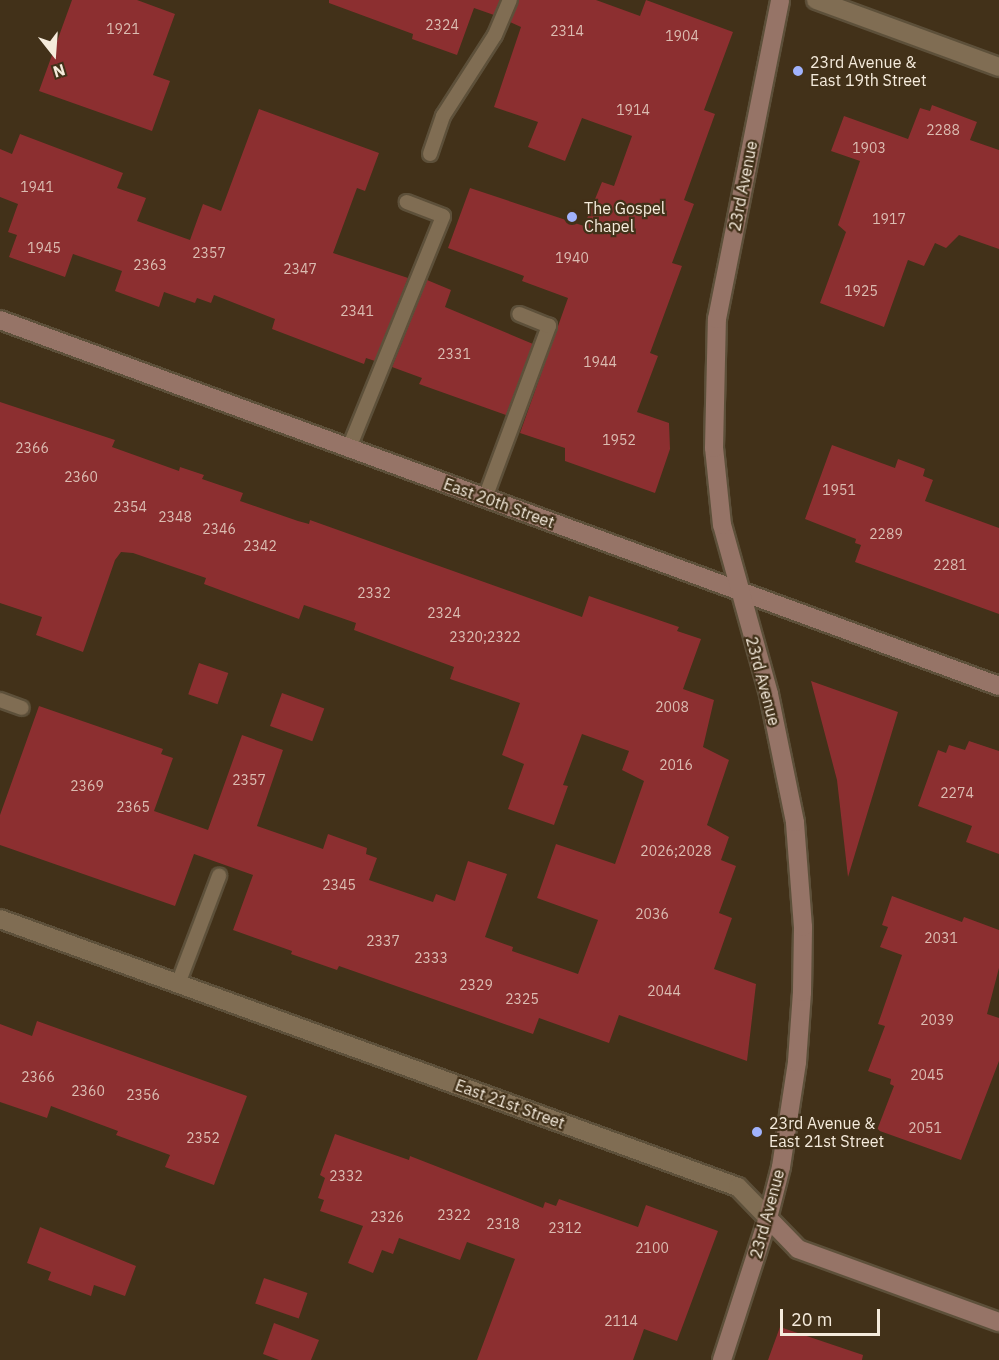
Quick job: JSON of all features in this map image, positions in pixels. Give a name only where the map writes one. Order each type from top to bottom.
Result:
[{"type":"street","name":"23rd Avenue","points":[[722,1360],[768,1218],[797,1062],[803,927],[795,822],[769,694],[738,591],[723,525],[714,448],[713,363],[717,318],[780,0]]},
{"type":"street","points":[[816,0],[999,67]]},
{"type":"street","name":"East 20th Street","points":[[0,320],[999,686]]},
{"type":"street","name":"East 21st Street","points":[[0,919],[738,1187],[798,1249],[999,1322]]},
{"type":"lane","points":[[430,154],[443,116],[495,35],[510,0]]},
{"type":"lane","points":[[348,448],[443,216],[406,202]]},
{"type":"lane","points":[[485,498],[549,326],[519,314]]},
{"type":"lane","points":[[0,700],[22,708]]},
{"type":"lane","points":[[178,984],[219,876]]},
{"type":"building","points":[[72,0],[137,0],[175,14],[153,75],[170,81],[152,131],[39,91]]},
{"type":"building","points":[[329,0],[500,0],[494,15],[474,8],[457,55],[412,39],[413,34],[329,3]]},
{"type":"building","points":[[519,0],[596,0],[640,16],[646,0],[733,32],[704,110],[715,114],[684,200],[694,204],[672,263],[682,266],[650,353],[658,356],[637,412],[669,423],[670,449],[655,493],[565,461],[565,448],[520,433],[568,298],[522,281],[524,276],[448,248],[470,188],[584,226],[602,182],[614,186],[632,136],[582,118],[565,161],[528,147],[538,122],[494,107],[521,27],[510,22]]},
{"type":"building","points":[[932,105],[977,122],[970,140],[999,150],[999,249],[959,235],[946,248],[935,243],[924,266],[908,260],[884,327],[820,303],[846,232],[838,225],[860,161],[831,151],[844,116],[908,139],[920,108],[930,111]]},
{"type":"building","points":[[259,109],[379,153],[365,191],[357,188],[333,253],[408,278],[375,361],[366,358],[364,364],[272,329],[275,319],[214,295],[211,303],[197,298],[195,303],[164,292],[159,307],[115,291],[122,271],[73,254],[65,277],[9,257],[17,235],[8,232],[18,204],[0,197],[0,149],[12,154],[20,134],[123,173],[117,188],[146,198],[137,221],[190,240],[203,204],[221,211]]},
{"type":"building","points":[[427,280],[451,290],[445,307],[533,344],[506,415],[419,384],[422,378],[392,367]]},
{"type":"building","points":[[0,402],[115,440],[112,447],[179,471],[180,467],[204,475],[202,479],[243,493],[240,501],[298,521],[309,524],[310,520],[582,617],[589,596],[679,627],[677,631],[701,639],[683,689],[714,700],[703,747],[729,760],[707,825],[729,837],[721,860],[736,866],[719,913],[732,918],[714,969],[756,984],[747,1061],[619,1015],[609,1043],[539,1018],[533,1034],[339,966],[337,970],[291,954],[292,951],[233,930],[253,875],[194,854],[175,906],[0,845],[0,815],[39,706],[163,749],[161,754],[173,758],[154,811],[208,830],[242,735],[283,750],[257,826],[323,849],[328,834],[367,848],[366,854],[377,858],[369,880],[433,902],[436,894],[455,901],[468,861],[507,874],[485,937],[513,947],[512,951],[578,974],[598,920],[537,898],[556,844],[615,864],[644,781],[622,770],[629,751],[582,734],[563,785],[568,786],[554,825],[508,809],[524,764],[502,755],[520,703],[450,679],[454,667],[354,630],[356,623],[304,605],[299,619],[204,584],[206,578],[133,553],[121,552],[115,560],[83,652],[36,635],[42,617],[0,603]]},
{"type":"building","points":[[832,445],[895,468],[898,459],[925,469],[923,476],[933,480],[925,501],[999,528],[999,614],[855,562],[861,545],[855,543],[856,539],[805,519]]},
{"type":"building","points":[[199,663],[228,673],[218,704],[188,694]]},
{"type":"building","points":[[811,681],[898,712],[848,877],[837,780]]},
{"type":"building","points":[[282,693],[324,708],[312,741],[270,726]]},
{"type":"building","points":[[969,741],[999,751],[999,854],[966,842],[972,826],[918,806],[938,750],[946,753],[949,745],[965,750]]},
{"type":"building","points":[[892,896],[962,922],[964,917],[999,930],[999,968],[987,1014],[999,1018],[999,1061],[961,1160],[877,1130],[894,1086],[890,1084],[891,1079],[868,1071],[885,1026],[878,1024],[902,955],[880,947],[888,927],[882,925]]},
{"type":"building","points":[[37,1021],[247,1096],[214,1185],[165,1167],[170,1155],[116,1135],[118,1131],[51,1106],[47,1118],[0,1102],[0,1024],[32,1036]]},
{"type":"building","points":[[335,1134],[409,1160],[410,1156],[543,1208],[545,1202],[556,1206],[559,1199],[638,1227],[646,1205],[718,1231],[677,1341],[644,1329],[633,1360],[477,1360],[515,1259],[467,1242],[460,1260],[399,1238],[393,1254],[382,1250],[373,1273],[348,1263],[363,1226],[320,1211],[324,1200],[318,1198],[325,1178],[320,1175]]},
{"type":"building","points":[[40,1227],[136,1266],[125,1296],[94,1285],[91,1296],[48,1280],[51,1272],[27,1263]]},
{"type":"building","points":[[264,1278],[307,1293],[299,1319],[255,1304]]},
{"type":"building","points":[[274,1323],[319,1340],[311,1360],[279,1360],[263,1354]]},
{"type":"building","points":[[780,1327],[863,1355],[862,1360],[768,1360]]},
{"type":"place","name":"23rd Avenue & East 19th Street","points":[[798,71]]},
{"type":"place","name":"The Gospel Chapel","points":[[572,217]]},
{"type":"place","name":"23rd Avenue & East 21st Street","points":[[757,1132]]}]
